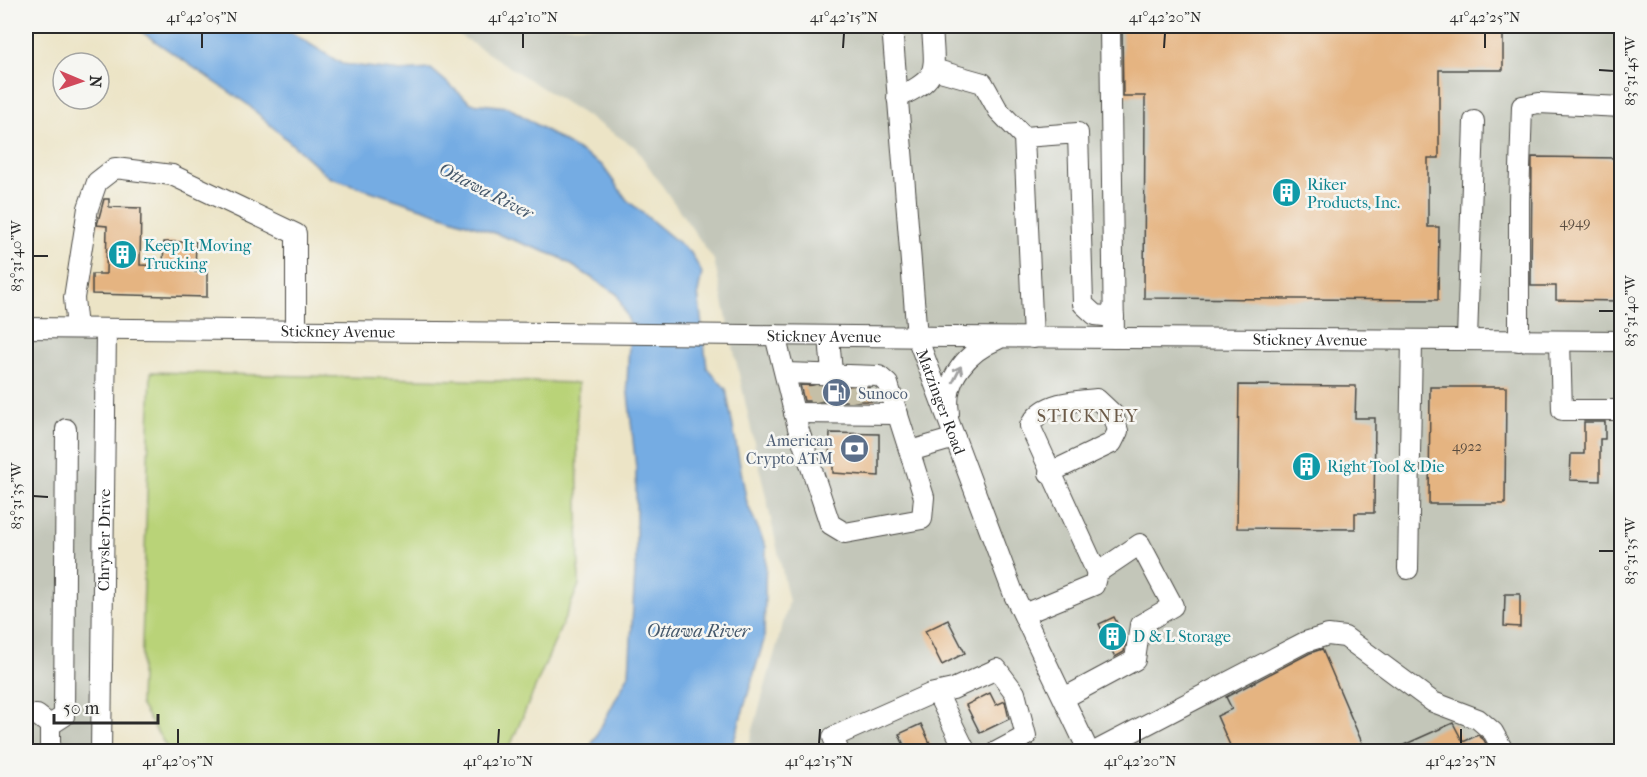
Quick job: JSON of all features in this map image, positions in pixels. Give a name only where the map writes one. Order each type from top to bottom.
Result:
[{"type":"street","name":"Matzinger Road","points":[[892,26],[917,337],[1014,595],[1088,750]]},
{"type":"street","points":[[897,98],[920,87],[933,69],[932,26]]},
{"type":"street","points":[[1110,26],[1114,338]]},
{"type":"street","points":[[933,69],[983,83],[998,110],[1024,137],[1033,338]]},
{"type":"street","points":[[1519,341],[1522,106],[1539,102],[1622,107]]},
{"type":"street","points":[[1467,340],[1474,121]]},
{"type":"street","points":[[1024,137],[1078,133],[1083,304],[1095,315],[1114,317]]},
{"type":"street","points":[[77,328],[74,298],[88,208],[97,182],[115,168],[172,175],[296,234],[296,331]]},
{"type":"street","name":"Stickney Avenue","points":[[26,328],[1001,338],[1622,341]]},
{"type":"street","name":"Chrysler Drive","points":[[100,752],[106,329]]},
{"type":"street","points":[[775,335],[794,413],[830,524],[844,533],[922,519],[924,497],[888,384],[879,376],[794,413]]},
{"type":"street","points":[[829,336],[837,394]]},
{"type":"street","points":[[910,451],[954,434],[948,408],[950,387],[960,367],[978,349],[1001,338]]},
{"type":"street","points":[[1408,569],[1412,340]]},
{"type":"street","points":[[1560,341],[1562,410],[1622,410]]},
{"type":"street","points":[[784,374],[898,414]]},
{"type":"street","points":[[1024,614],[1094,585],[1097,573],[1049,473],[1030,426],[1035,416],[1051,405],[1097,399],[1113,414],[1118,431],[1112,443],[1049,473]]},
{"type":"street","points":[[50,725],[64,716],[66,429]]},
{"type":"street","points":[[1064,698],[1136,660],[1140,625],[1173,606],[1140,544],[1097,573]]},
{"type":"street","points":[[1088,750],[1305,642],[1328,635],[1345,638],[1433,702],[1478,719],[1493,732],[1504,752]]},
{"type":"street","points":[[839,752],[833,737],[997,669],[1015,693],[1026,736],[996,752]]},
{"type":"street","points":[[937,693],[966,752]]},
{"type":"street","points":[[26,715],[37,715],[50,725]]},
{"type":"street","points":[[50,725],[50,752]]},
{"type":"shaded area","points":[[363,26],[1621,26],[1621,751],[747,751],[789,602],[714,260],[635,147],[456,33],[369,32]]},
{"type":"shaded area","points":[[26,329],[106,329],[101,751],[26,752]]},
{"type":"green space","points":[[151,372],[578,383],[579,585],[508,751],[169,751],[140,704]]},
{"type":"water","name":"Ottawa River","points":[[133,26],[281,26],[342,64],[401,71],[431,69],[471,103],[508,107],[602,165],[627,200],[691,253],[702,273],[698,293],[707,368],[726,389],[747,503],[766,547],[764,640],[731,751],[588,751],[629,674],[636,556],[636,468],[627,384],[630,324],[617,294],[559,257],[329,177],[247,104]]},
{"type":"building","name":"Riker Products, Inc.","points":[[1146,26],[1503,26],[1503,70],[1439,70],[1439,158],[1428,158],[1428,227],[1439,227],[1438,300],[1144,298],[1145,96],[1123,96],[1122,28],[1146,28]]},
{"type":"building","points":[[1532,157],[1622,158],[1622,301],[1556,300],[1556,286],[1531,286]]},
{"type":"building","name":"Keep It Moving Trucking","points":[[104,199],[109,199],[109,207],[141,208],[140,265],[163,266],[164,242],[196,242],[195,272],[207,272],[207,297],[92,294],[92,274],[106,274],[107,226],[97,225]]},
{"type":"building","name":"Sunoco","points":[[800,385],[821,386],[824,393],[833,398],[840,395],[845,387],[870,388],[876,401],[804,401]]},
{"type":"building","name":"Right Tool & Die","points":[[1239,385],[1356,386],[1355,418],[1375,418],[1374,513],[1355,513],[1355,529],[1237,528]]},
{"type":"building","name":"Right Tool & Die","points":[[1430,387],[1506,387],[1505,504],[1429,504]]},
{"type":"building","points":[[1584,422],[1605,422],[1605,439],[1600,439],[1600,481],[1570,480],[1571,454],[1584,454]]},
{"type":"building","name":"American Crypto ATM","points":[[830,433],[879,434],[879,476],[833,473],[833,465],[829,465]]},
{"type":"building","points":[[1505,594],[1520,594],[1520,627],[1504,626]]},
{"type":"building","name":"D & L Storage","points":[[1114,617],[1126,641],[1124,652],[1115,657],[1099,624]]},
{"type":"building","points":[[948,620],[965,653],[942,665],[925,631]]},
{"type":"building","points":[[1322,649],[1366,752],[1233,752],[1217,716],[1232,709],[1226,697]]},
{"type":"building","points":[[990,693],[996,705],[1005,701],[1009,719],[980,733],[966,705]]},
{"type":"building","points":[[1453,723],[1463,742],[1478,735],[1484,740],[1490,752],[1388,752]]},
{"type":"building","points":[[921,724],[934,752],[907,752],[899,734]]},
{"type":"tunnel","points":[[816,385],[820,401]]},
{"type":"tunnel","points":[[833,386],[839,401]]},
{"type":"tunnel","points":[[854,386],[857,401]]},
{"type":"place","name":"Riker Products, Inc.","points":[[1286,193]]},
{"type":"place","name":"Keep It Moving Trucking","points":[[123,254]]},
{"type":"place","name":"Sunoco","points":[[837,393]]},
{"type":"place","name":"American Crypto ATM","points":[[854,449]]},
{"type":"place","name":"Right Tool & Die","points":[[1306,466]]},
{"type":"place","name":"D & L Storage","points":[[1112,636]]},
{"type":"district","name":"STICKNEY","points":[[1088,416]]}]
